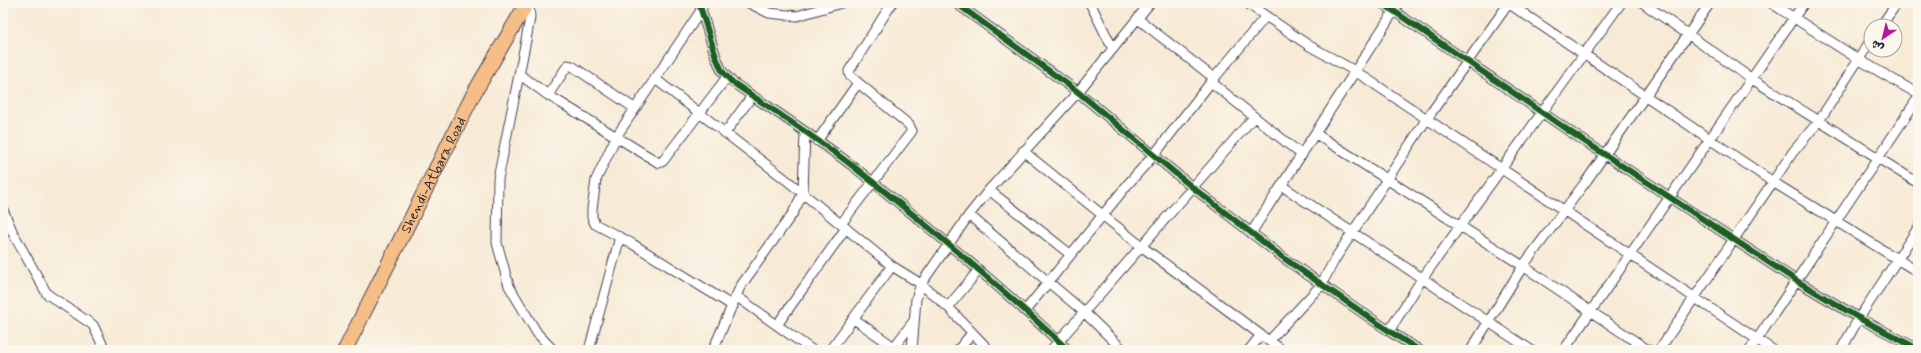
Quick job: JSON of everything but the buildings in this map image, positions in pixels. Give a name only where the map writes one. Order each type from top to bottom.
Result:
[{"type":"highway","name":"Shendi-Atbara Road","points":[[346,350],[471,99],[528,3]]},
{"type":"street","points":[[528,3],[530,18],[498,179],[497,243],[509,286],[537,333],[553,350]]},
{"type":"street","points":[[749,3],[769,13],[797,16],[841,3]]},
{"type":"street","points":[[777,325],[843,226],[912,131],[909,125],[850,76],[849,70],[892,3]]},
{"type":"street","points":[[956,3],[1078,92],[1192,187],[1251,233],[1321,285],[1419,350]]},
{"type":"street","points":[[1090,3],[1113,48]]},
{"type":"street","points":[[912,350],[916,299],[921,284],[969,215],[989,190],[1078,92],[1150,3]]},
{"type":"street","points":[[1247,3],[1308,45],[1355,71],[1426,120],[1565,210],[1773,350]]},
{"type":"street","points":[[1382,3],[1396,7],[1468,63],[1797,281],[1859,318],[1918,349]]},
{"type":"street","points":[[1269,341],[1321,285],[1353,232],[1426,120],[1468,63],[1509,3],[1709,140],[1835,222],[1918,272]]},
{"type":"street","points":[[1389,331],[1422,279],[1622,3]]},
{"type":"street","points":[[1643,3],[1752,78],[1918,183]]},
{"type":"street","points":[[1471,350],[1523,266],[1605,155],[1710,3]]},
{"type":"street","points":[[1771,3],[1858,59],[1918,94]]},
{"type":"street","points":[[1564,350],[1804,3]]},
{"type":"street","points":[[1887,18],[1897,3]]},
{"type":"street","points":[[701,6],[716,57],[722,71],[732,82],[805,132],[873,183],[948,245],[1068,350]]},
{"type":"street","points":[[701,6],[616,137],[596,180],[592,209],[595,224],[620,237],[733,306]]},
{"type":"street","points":[[1251,233],[1316,134],[1396,7]]},
{"type":"street","points":[[1025,311],[1070,254],[1154,155],[1212,80],[1266,16]]},
{"type":"street","points":[[1138,19],[1254,117],[1302,155]]},
{"type":"street","points":[[1659,350],[1793,152],[1819,121],[1863,52]]},
{"type":"street","points":[[548,95],[568,65],[572,66],[634,108]]},
{"type":"street","points":[[519,74],[548,95],[659,163],[663,161],[698,113],[727,77]]},
{"type":"street","points":[[654,78],[803,193],[892,266],[921,284],[948,307],[972,334],[989,350]]},
{"type":"street","points":[[817,141],[858,83]]},
{"type":"street","points":[[725,133],[752,96]]},
{"type":"street","points":[[1750,350],[1918,98]]},
{"type":"street","points":[[1050,350],[1254,117]]},
{"type":"street","points":[[713,350],[740,287],[793,213],[803,193],[805,132]]},
{"type":"street","points":[[1316,134],[1523,266],[1648,350]]},
{"type":"street","points":[[1023,151],[1141,246],[1282,350]]},
{"type":"street","points":[[1282,186],[1531,350]]},
{"type":"street","points":[[989,190],[1070,254]]},
{"type":"street","points":[[3,210],[13,233],[47,294],[93,325],[105,350]]},
{"type":"street","points":[[969,215],[1084,312],[1123,350]]},
{"type":"street","points":[[1841,350],[1859,318],[1918,228]]},
{"type":"street","points":[[589,350],[620,237]]},
{"type":"street","points":[[830,350],[892,266]]},
{"type":"street","points":[[948,307],[978,271]]},
{"type":"street","points":[[736,296],[812,350]]},
{"type":"street","points":[[854,319],[893,349],[914,320]]},
{"type":"street","points":[[958,350],[972,334]]},
{"type":"street","points":[[1248,350],[1261,336]]},
{"type":"cycle path","points":[[699,3],[716,57],[722,71],[732,82],[809,134],[854,167],[963,256],[1068,350]]},
{"type":"cycle path","points":[[956,3],[1078,92],[1192,187],[1285,259],[1419,350]]},
{"type":"cycle path","points":[[1382,3],[1572,133],[1797,281],[1859,318],[1918,349]]}]
